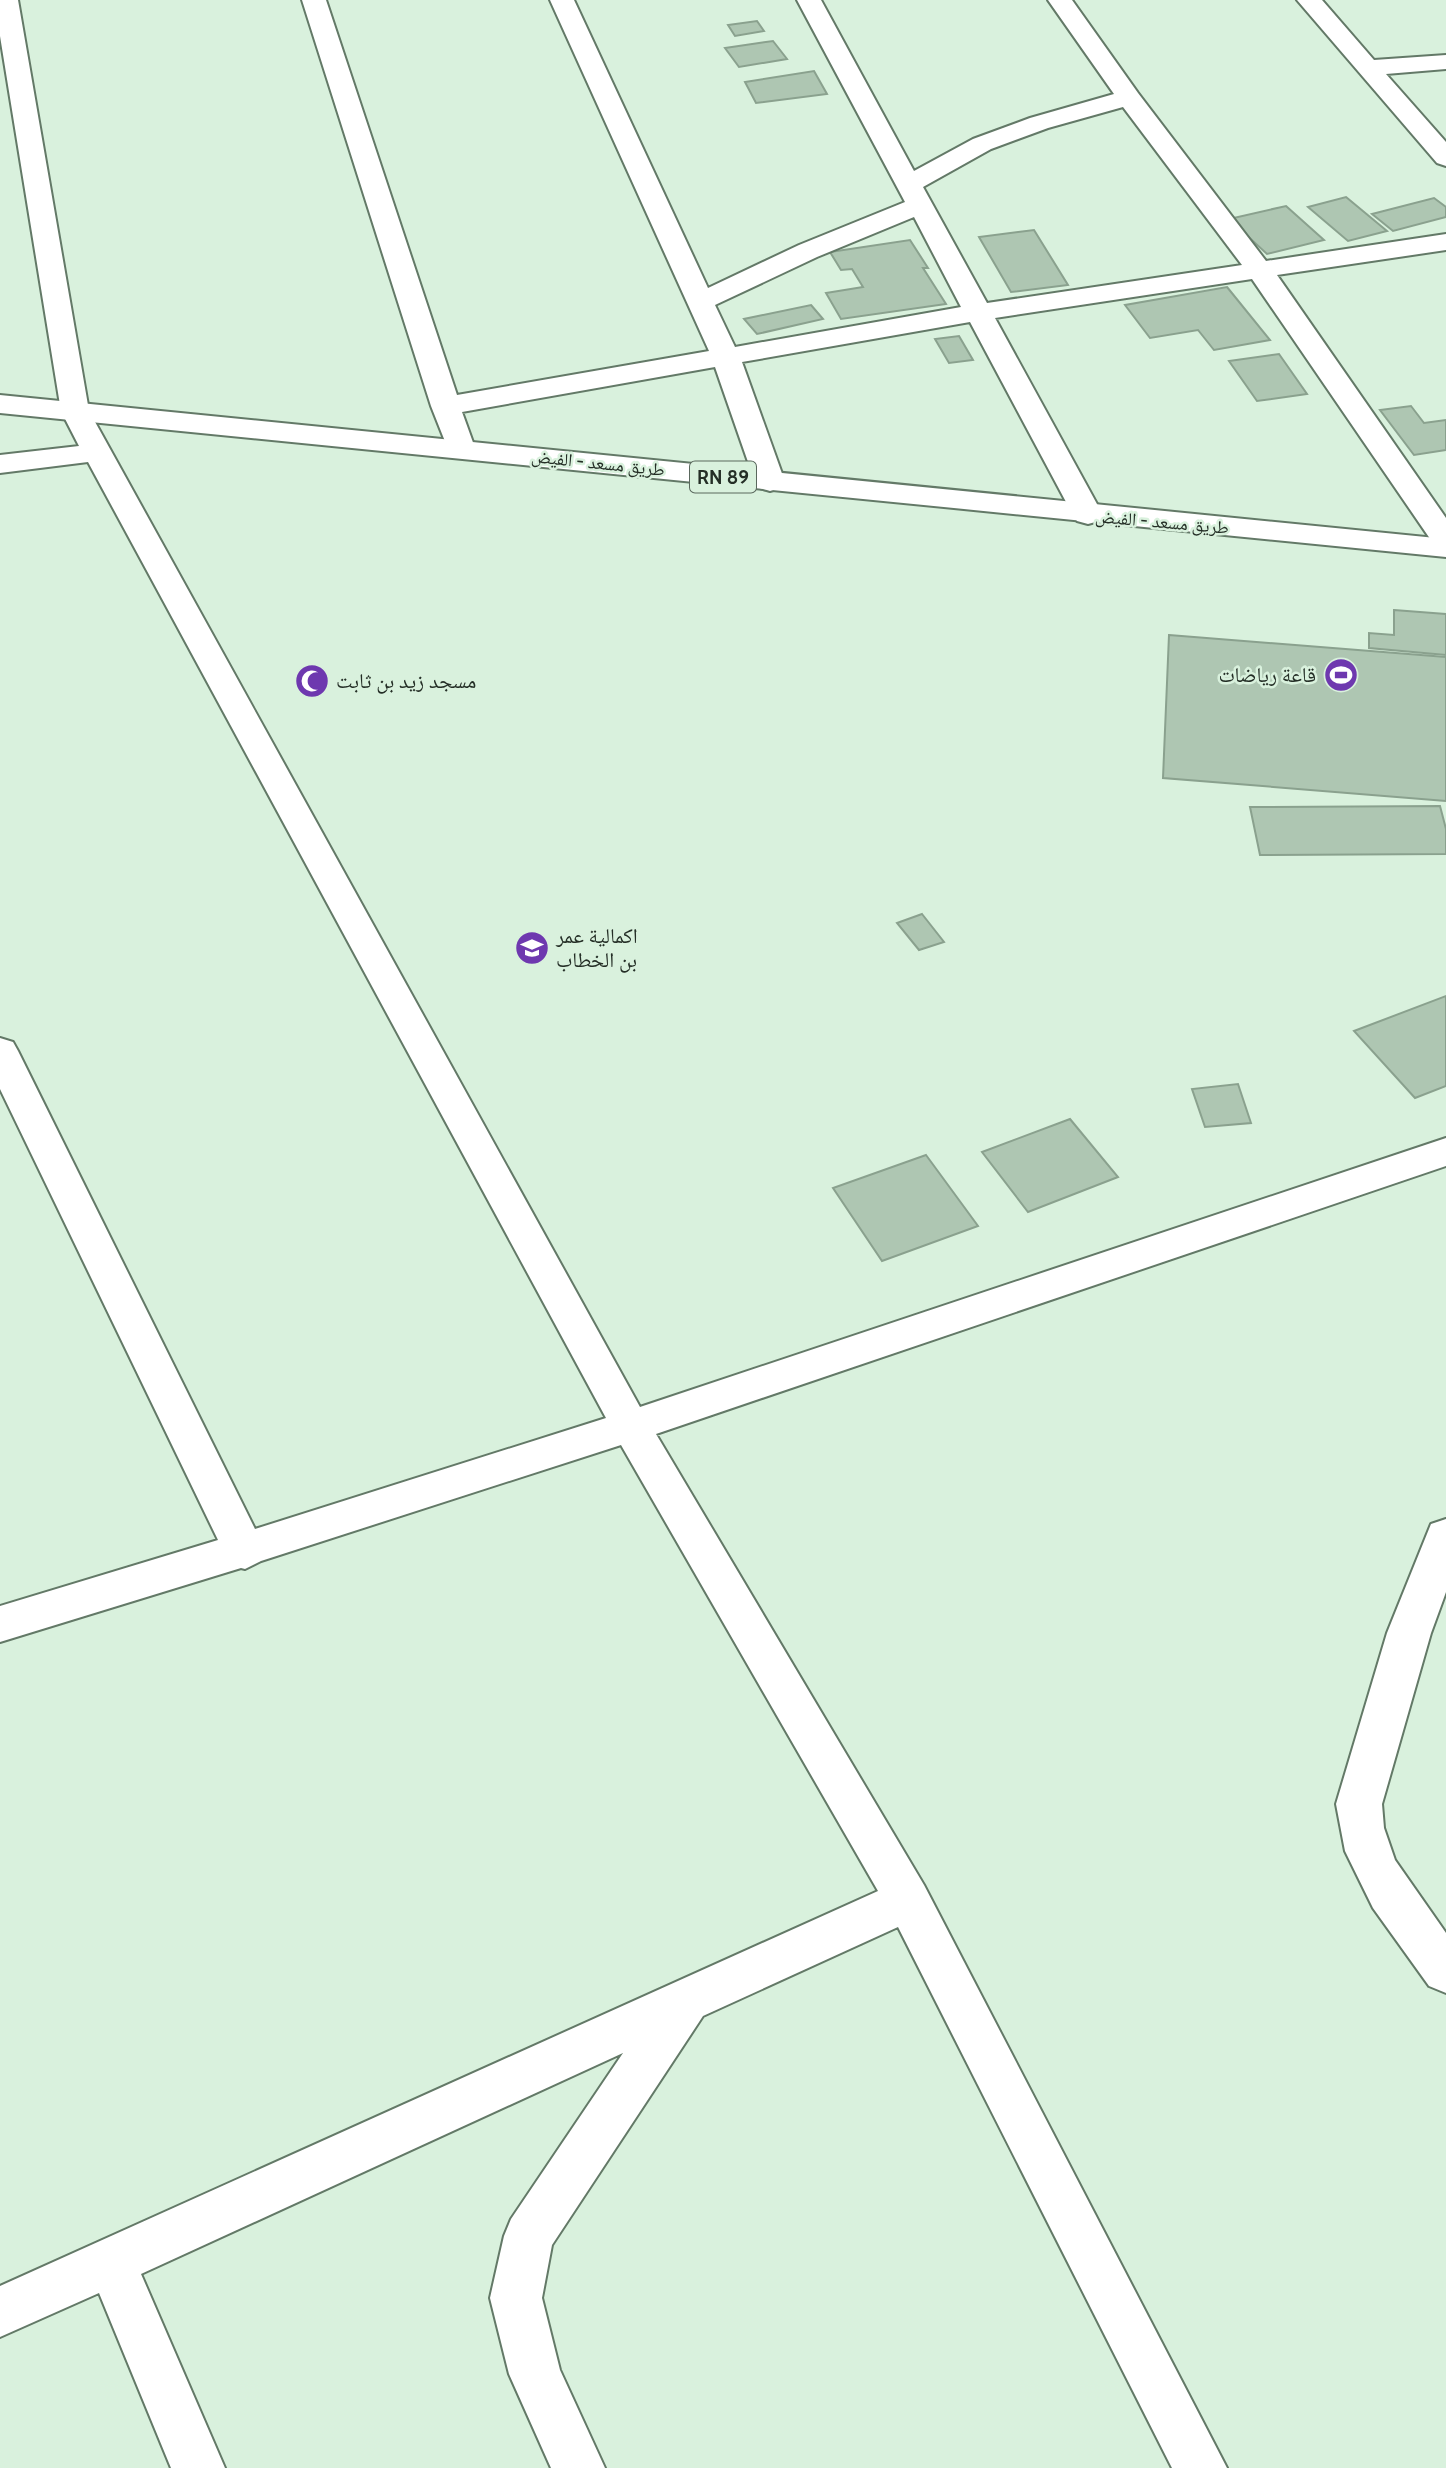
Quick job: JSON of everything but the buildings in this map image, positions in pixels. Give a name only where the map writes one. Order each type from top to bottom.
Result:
[{"type":"street","points":[[6,0],[75,411],[632,1427],[908,1900],[1189,2463]]},
{"type":"street","points":[[314,0],[460,448]]},
{"type":"street","points":[[562,0],[726,358],[770,482]]},
{"type":"street","points":[[808,0],[1088,515]]},
{"type":"street","points":[[1060,0],[1129,98],[1258,268],[1446,540]]},
{"type":"street","points":[[1309,0],[1446,158]]},
{"type":"street","points":[[1367,68],[1446,62]]},
{"type":"street","points":[[700,302],[808,251],[915,195],[982,144],[1039,123],[1129,98]]},
{"type":"street","points":[[445,406],[979,312],[1258,268],[1446,242]]},
{"type":"street","name":"طريق مسعد - الفيض","points":[[0,404],[460,448],[1088,515],[1446,548]]},
{"type":"street","points":[[0,464],[98,452]]},
{"type":"street","points":[[0,1051],[245,1552]]},
{"type":"street","points":[[0,1624],[245,1552],[632,1427],[1446,1152]]},
{"type":"street","points":[[1446,1535],[1409,1633],[1359,1804],[1359,1829],[1367,1854],[1382,1882],[1446,1971]]},
{"type":"street","points":[[0,2312],[908,1900]]},
{"type":"street","points":[[578,2468],[535,2374],[516,2298],[529,2236],[687,1998]]},
{"type":"street","points":[[111,2262],[198,2468]]},
{"type":"place","name":"قاعة رياضات","points":[[1341,675]]},
{"type":"place","name":"مسجد زيد بن ثابت","points":[[312,681]]},
{"type":"place","name":"اكمالية عمر بن الخطاب","points":[[532,948]]}]
